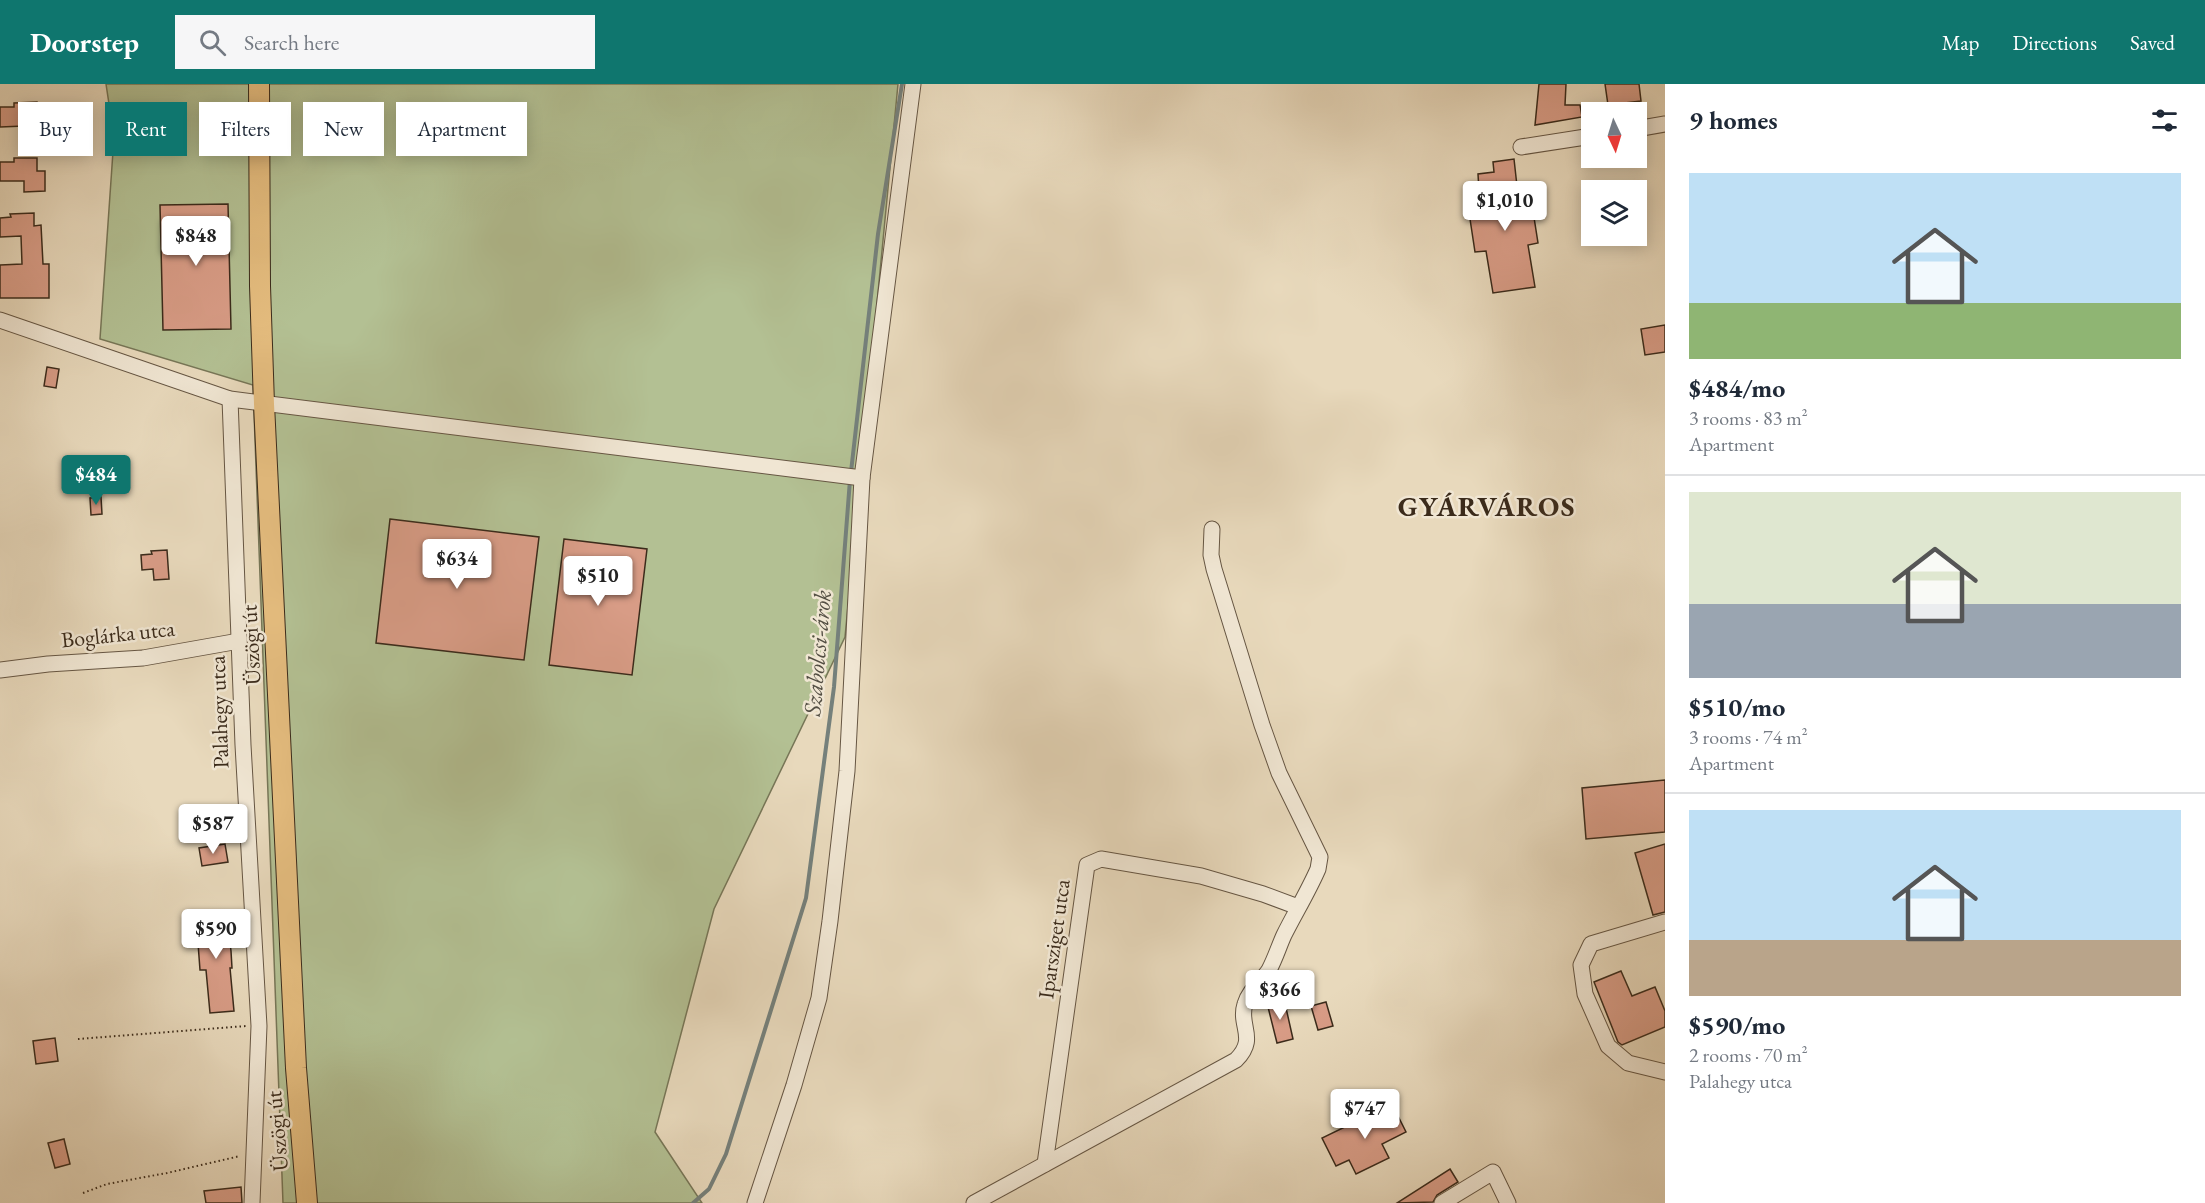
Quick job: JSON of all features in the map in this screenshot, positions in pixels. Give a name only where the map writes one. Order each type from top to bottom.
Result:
[{"type":"main road","name":"Üszögi út","points":[[259,84],[260,286],[264,404],[296,1068],[307,1203]]},
{"type":"street","points":[[755,1203],[794,1085],[819,998],[830,921],[847,771],[854,477],[914,84]]},
{"type":"street","points":[[1647,127],[1665,124]]},
{"type":"street","points":[[1521,147],[1581,138]]},
{"type":"street","points":[[0,320],[230,399],[854,477]]},
{"type":"street","name":"Palahegy utca","points":[[230,399],[243,757],[259,1026],[252,1203]]},
{"type":"street","points":[[974,1203],[1236,1060],[1242,1054],[1247,1039],[1243,1016],[1245,1003],[1269,970],[1318,869],[1320,857],[1279,773],[1262,725],[1214,569],[1211,555],[1212,528]]},
{"type":"street","name":"Boglárka utca","points":[[0,670],[48,664],[143,658],[239,641]]},
{"type":"street","name":"Iparsziget utca","points":[[1045,1164],[1087,865],[1101,859],[1201,876],[1298,907]]},
{"type":"street","points":[[1665,922],[1591,944],[1581,965],[1585,994],[1608,1046],[1628,1063],[1665,1072]]},
{"type":"street","points":[[1442,1203],[1493,1172],[1508,1203]]},
{"type":"path","points":[[78,1039],[259,1026]]},
{"type":"path","points":[[83,1193],[106,1184],[168,1173],[254,1152]]},
{"type":"green space","points":[[106,84],[898,84],[845,637],[714,909],[655,1132],[702,1203],[283,1203],[253,385],[100,339],[113,156],[187,156],[187,102],[109,102]]},
{"type":"building","points":[[1539,84],[1566,84],[1565,105],[1580,105],[1581,117],[1535,125]]},
{"type":"building","points":[[1605,84],[1639,84],[1641,101],[1608,102]]},
{"type":"building","points":[[14,103],[18,103],[18,126],[0,127],[0,107],[14,107]]},
{"type":"building","points":[[14,158],[37,158],[37,171],[45,171],[45,191],[24,192],[24,181],[0,181],[0,162],[14,162]]},
{"type":"building","points":[[1514,159],[1517,186],[1509,187],[1513,214],[1533,211],[1538,243],[1528,245],[1535,287],[1493,293],[1486,251],[1475,252],[1470,219],[1492,216],[1488,190],[1479,191],[1478,174],[1494,172],[1493,162]]},
{"type":"building","points":[[228,204],[231,329],[163,330],[160,205]]},
{"type":"building","points":[[34,213],[34,226],[41,225],[43,264],[49,264],[49,298],[0,298],[0,265],[22,264],[21,236],[0,237],[0,218],[11,217],[10,214]]},
{"type":"building","points":[[1665,325],[1665,352],[1645,355],[1641,329]]},
{"type":"building","points":[[47,367],[59,369],[56,388],[44,386]]},
{"type":"building","points":[[101,497],[102,514],[91,515],[90,498]]},
{"type":"building","points":[[390,519],[539,537],[524,660],[376,643]]},
{"type":"building","points":[[564,539],[647,549],[632,675],[549,665]]},
{"type":"building","points":[[167,550],[169,579],[154,580],[153,569],[142,570],[141,555],[152,554],[151,551]]},
{"type":"building","points":[[1665,780],[1665,832],[1586,839],[1582,788]]},
{"type":"building","points":[[225,844],[228,862],[202,866],[199,848]]},
{"type":"building","points":[[1665,844],[1665,912],[1653,915],[1635,853]]},
{"type":"building","points":[[226,911],[234,1011],[210,1013],[206,970],[200,970],[196,916]]},
{"type":"building","points":[[1621,971],[1632,996],[1655,987],[1665,1011],[1665,1027],[1622,1045],[1618,1042],[1594,982]]},
{"type":"building","points":[[1284,999],[1293,1039],[1277,1043],[1267,1003]]},
{"type":"building","points":[[1326,1002],[1333,1026],[1318,1030],[1311,1006]]},
{"type":"building","points":[[55,1038],[58,1061],[36,1064],[33,1041]]},
{"type":"building","points":[[1392,1104],[1406,1132],[1382,1144],[1389,1158],[1356,1174],[1349,1160],[1336,1166],[1322,1138]]},
{"type":"building","points":[[64,1139],[70,1164],[55,1168],[48,1143]]},
{"type":"building","points":[[1450,1169],[1458,1182],[1437,1195],[1433,1202],[1397,1203]]},
{"type":"building","points":[[241,1187],[242,1203],[206,1203],[204,1191]]},
{"type":"waterway","name":"Szabolcsi-árok","points":[[851,472],[878,234],[902,84]]},
{"type":"waterway","name":"Szabolcsi-árok","points":[[693,1203],[709,1189],[726,1154],[806,898],[834,687],[850,480]]},
{"type":"district","name":"GYÁRVÁROS","points":[[1487,506]]}]
